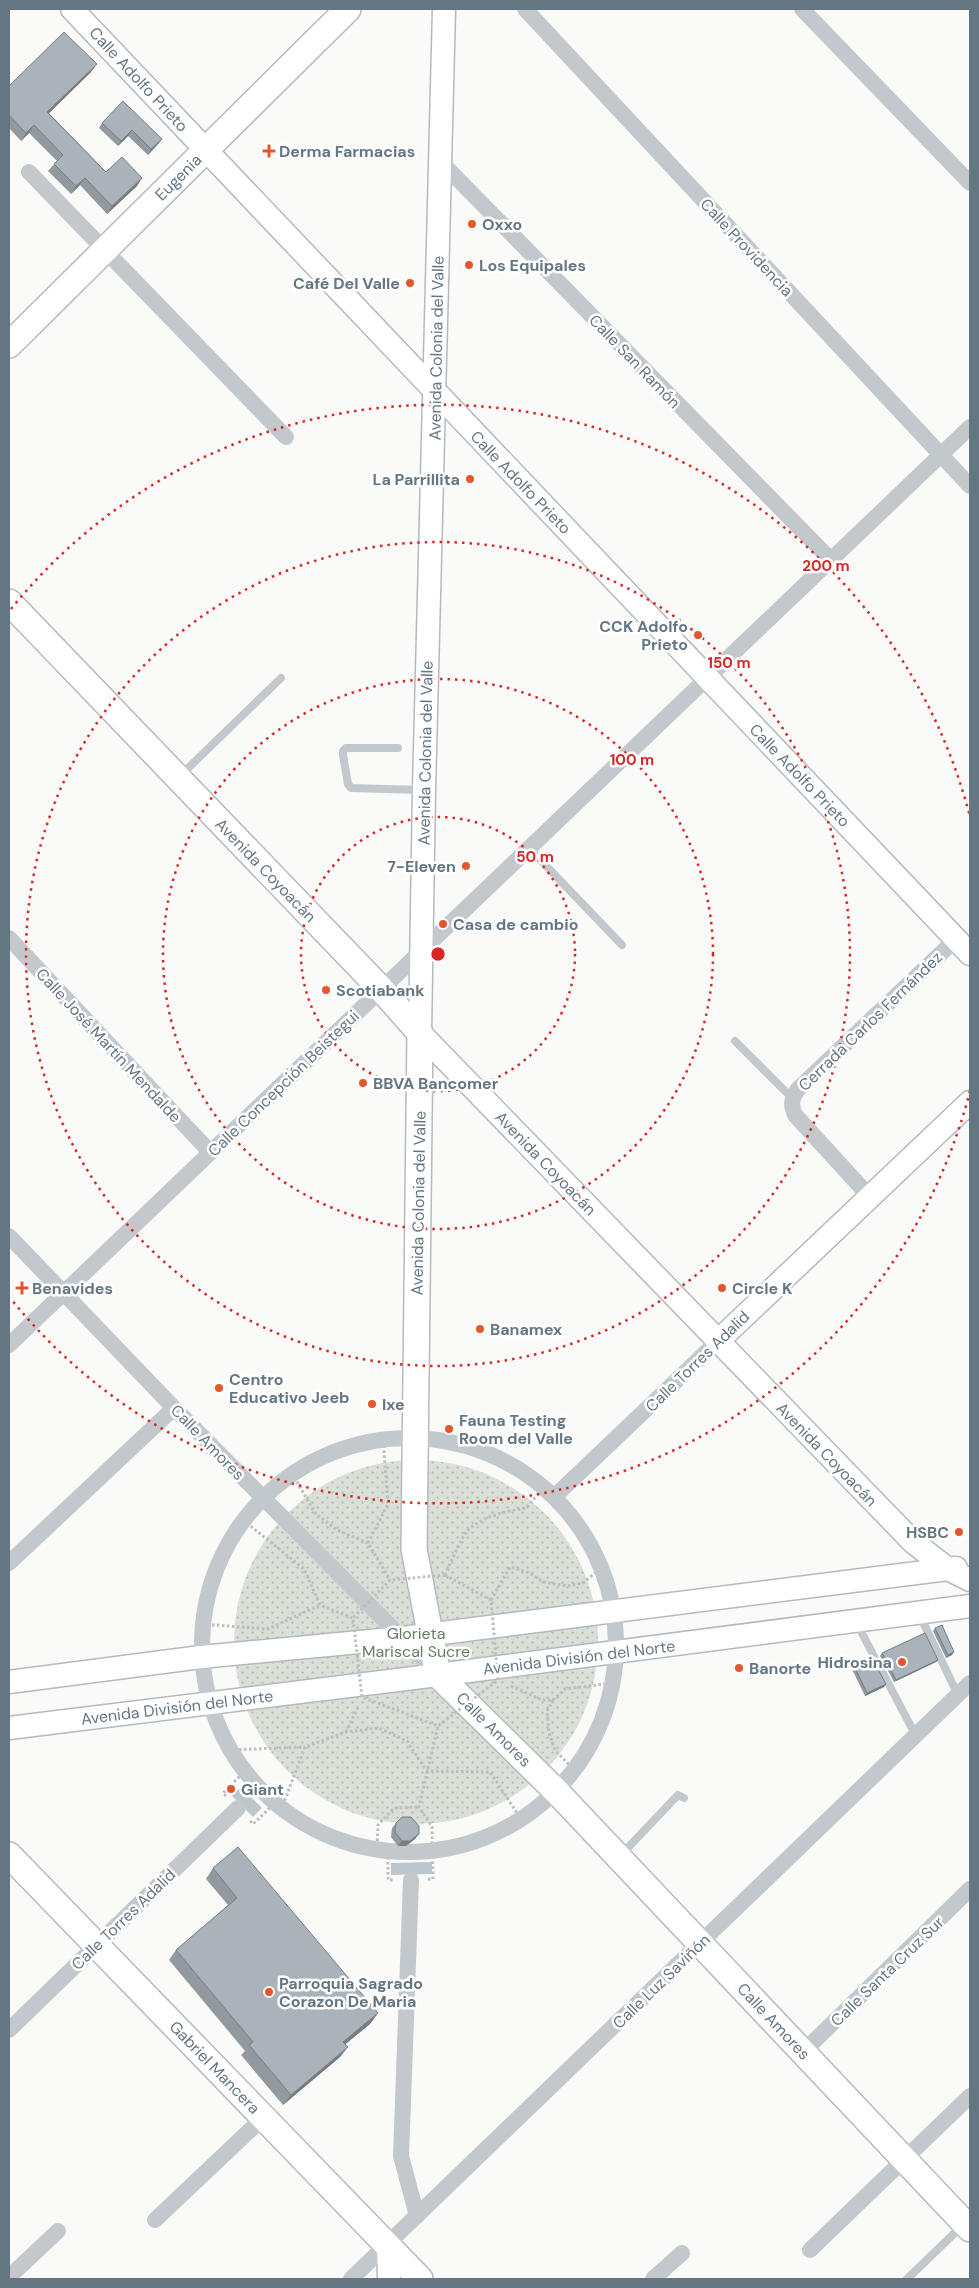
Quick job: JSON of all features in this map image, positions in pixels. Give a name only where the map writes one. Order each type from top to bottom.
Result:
[{"type":"main road","name":"Eugenia","points":[[9,345],[348,9]]},
{"type":"main road","name":"Avenida Coyoacán","points":[[9,602],[381,989],[420,1033]]},
{"type":"main road","name":"Avenida Colonia del Valle","points":[[420,1033],[414,1549],[438,1675]]},
{"type":"main road","name":"Calle Amores","points":[[438,1675],[556,1791],[967,2226]]},
{"type":"main road","name":"Gabriel Mancera","points":[[9,1855],[420,2279]]},
{"type":"street","name":"Calle Adolfo Prieto","points":[[72,9],[963,947]]},
{"type":"street","name":"Avenida Colonia del Valle","points":[[420,1033],[424,790],[444,9]]},
{"type":"street","name":"Calle Providencia","points":[[525,9],[970,486]]},
{"type":"street","points":[[802,9],[970,182]]},
{"type":"street","name":"Calle San Ramón","points":[[440,161],[831,560]]},
{"type":"street","points":[[30,172],[286,436]]},
{"type":"street","name":"Calle Concepción Beistegui","points":[[9,1345],[970,427]]},
{"type":"street","name":"Calle José Martín Mendalde","points":[[9,938],[210,1152]]},
{"type":"street","name":"Cerrada Carlos Fernández","points":[[870,1197],[795,1115],[792,1108],[792,1098],[798,1089],[963,947]]},
{"type":"street","name":"Avenida Coyoacán","points":[[420,1033],[913,1542],[948,1568],[970,1580]]},
{"type":"street","name":"Calle Torres Adalid","points":[[550,1491],[718,1341],[970,1102]]},
{"type":"street","name":"Calle Amores","points":[[9,1236],[174,1408],[438,1675]]},
{"type":"street","points":[[9,1563],[174,1408]]},
{"type":"street","points":[[415,1437],[462,1443],[505,1460],[550,1491],[582,1529],[602,1567],[614,1610],[616,1652],[613,1683],[598,1729],[574,1770],[556,1791],[521,1819],[479,1840],[433,1851],[383,1851],[326,1836],[281,1810],[258,1789],[229,1750],[209,1703],[201,1657],[202,1624],[216,1569],[243,1520],[262,1498],[292,1473],[335,1450],[382,1438],[415,1437]]},
{"type":"street","points":[[9,1682],[201,1657],[402,1638],[429,1633],[970,1566]]},
{"type":"street","name":"Avenida División del Norte","points":[[9,1728],[968,1607]]},
{"type":"street","name":"Calle Luz Saviñón","points":[[351,2279],[970,1683]]},
{"type":"street","name":"Calle Torres Adalid","points":[[9,2030],[238,1808]]},
{"type":"street","points":[[411,1880],[401,2156],[417,2216]]},
{"type":"street","name":"Calle Santa Cruz Sur","points":[[803,2052],[970,1890]]},
{"type":"street","points":[[810,2250],[905,2161],[970,2096]]},
{"type":"street","points":[[155,2220],[264,2117]]},
{"type":"street","points":[[9,2277],[58,2231]]},
{"type":"street","points":[[388,2244],[389,2279]]},
{"type":"street","points":[[653,2279],[682,2253]]},
{"type":"lane","points":[[178,778],[281,678]]},
{"type":"lane","points":[[398,748],[346,748],[343,751],[348,784],[351,788],[424,790]]},
{"type":"lane","points":[[529,848],[622,945]]},
{"type":"lane","points":[[734,1041],[792,1098]]},
{"type":"lane","points":[[918,1613],[958,1695]]},
{"type":"lane","points":[[856,1621],[916,1736]]},
{"type":"lane","points":[[619,1857],[678,1795],[684,1798]]},
{"type":"lane","points":[[907,2279],[967,2226]]},
{"type":"path","points":[[368,1543],[388,1504],[382,1438]]},
{"type":"path","points":[[292,1473],[315,1513],[336,1530],[368,1543],[390,1580]]},
{"type":"path","points":[[445,1575],[468,1530],[488,1518],[526,1508],[550,1491]]},
{"type":"path","points":[[243,1520],[304,1569],[320,1604],[353,1618]]},
{"type":"path","points":[[498,1680],[491,1600],[510,1567],[530,1573],[543,1582],[566,1586],[583,1583],[602,1567]]},
{"type":"path","points":[[353,1618],[390,1580],[445,1575],[491,1600]]},
{"type":"path","points":[[202,1624],[268,1629],[320,1604]]},
{"type":"path","points":[[346,1732],[362,1698],[353,1618]]},
{"type":"path","points":[[498,1680],[542,1700],[554,1700]]},
{"type":"path","points":[[419,1807],[394,1808],[378,1825],[388,1880],[433,1879],[432,1828],[419,1807],[438,1726],[498,1680]]},
{"type":"path","points":[[574,1770],[555,1750],[549,1733],[548,1711],[554,1700],[565,1689],[613,1683]]},
{"type":"path","points":[[362,1698],[438,1726]]},
{"type":"path","points":[[229,1750],[305,1747],[346,1732],[378,1728],[407,1741],[426,1771]]},
{"type":"path","points":[[281,1810],[305,1747]]},
{"type":"path","points":[[426,1771],[490,1772],[521,1819]]},
{"type":"green space","name":"Glorieta Mariscal Sucre","points":[[416,1460],[452,1463],[486,1474],[502,1481],[532,1501],[545,1513],[557,1526],[577,1556],[584,1572],[595,1606],[598,1642],[595,1678],[584,1712],[577,1728],[557,1758],[545,1771],[532,1783],[502,1803],[486,1810],[452,1821],[416,1824],[380,1821],[346,1810],[330,1803],[300,1783],[287,1771],[275,1758],[255,1728],[248,1712],[237,1678],[234,1642],[237,1606],[248,1572],[255,1556],[275,1526],[287,1513],[300,1501],[330,1481],[346,1474],[380,1463]]},
{"type":"shaded area","points":[[241,1787],[262,1808],[253,1817],[232,1796]]},
{"type":"shaded area","points":[[432,1862],[432,1874],[391,1875],[391,1863]]},
{"type":"building","points":[[64,32],[97,64],[47,112],[106,172],[122,157],[142,178],[112,206],[85,178],[76,186],[54,164],[63,155],[34,125],[26,133],[9,115],[9,86]]},
{"type":"building","points":[[123,101],[162,139],[151,149],[132,130],[121,141],[102,123]]},
{"type":"building","points":[[942,1625],[954,1652],[948,1655],[935,1628]]},
{"type":"building","points":[[925,1633],[938,1660],[896,1680],[882,1653]]},
{"type":"building","points":[[872,1658],[886,1684],[867,1693],[854,1666]]},
{"type":"building","points":[[402,1817],[411,1817],[419,1826],[419,1834],[410,1841],[402,1841],[395,1832],[396,1823]]},
{"type":"building","name":"Parroquia Sagrado Corazon De Maria","points":[[238,1847],[378,2013],[343,2042],[348,2047],[291,2095],[249,2045],[253,2042],[176,1950],[237,1898],[213,1868]]},
{"type":"place","name":"Derma Farmacias","points":[[269,151]]},
{"type":"place","name":"Oxxo","points":[[472,224]]},
{"type":"place","name":"Los Equipales","points":[[469,265]]},
{"type":"place","name":"Café Del Valle","points":[[410,283]]},
{"type":"place","name":"La Parrillita","points":[[470,479]]},
{"type":"place","name":"CCK Adolfo Prieto","points":[[698,635]]},
{"type":"place","name":"7-Eleven","points":[[466,866]]},
{"type":"place","name":"Casa de cambio","points":[[443,924]]},
{"type":"place","name":"Scotiabank","points":[[326,990]]},
{"type":"place","name":"BBVA Bancomer","points":[[363,1083]]},
{"type":"place","name":"Benavides","points":[[22,1288]]},
{"type":"place","name":"Circle K","points":[[722,1288]]},
{"type":"place","name":"Banamex","points":[[480,1329]]},
{"type":"place","name":"Centro Educativo Jeeb","points":[[219,1388]]},
{"type":"place","name":"Ixe","points":[[372,1404]]},
{"type":"place","name":"Fauna Testing Room del Valle","points":[[449,1429]]},
{"type":"place","name":"HSBC","points":[[959,1532]]},
{"type":"place","name":"Hidrosina","points":[[902,1662]]},
{"type":"place","name":"Banorte","points":[[739,1668]]},
{"type":"place","name":"Giant","points":[[231,1789]]},
{"type":"place","name":"Parroquia Sagrado Corazon De Maria","points":[[269,1992]]}]
